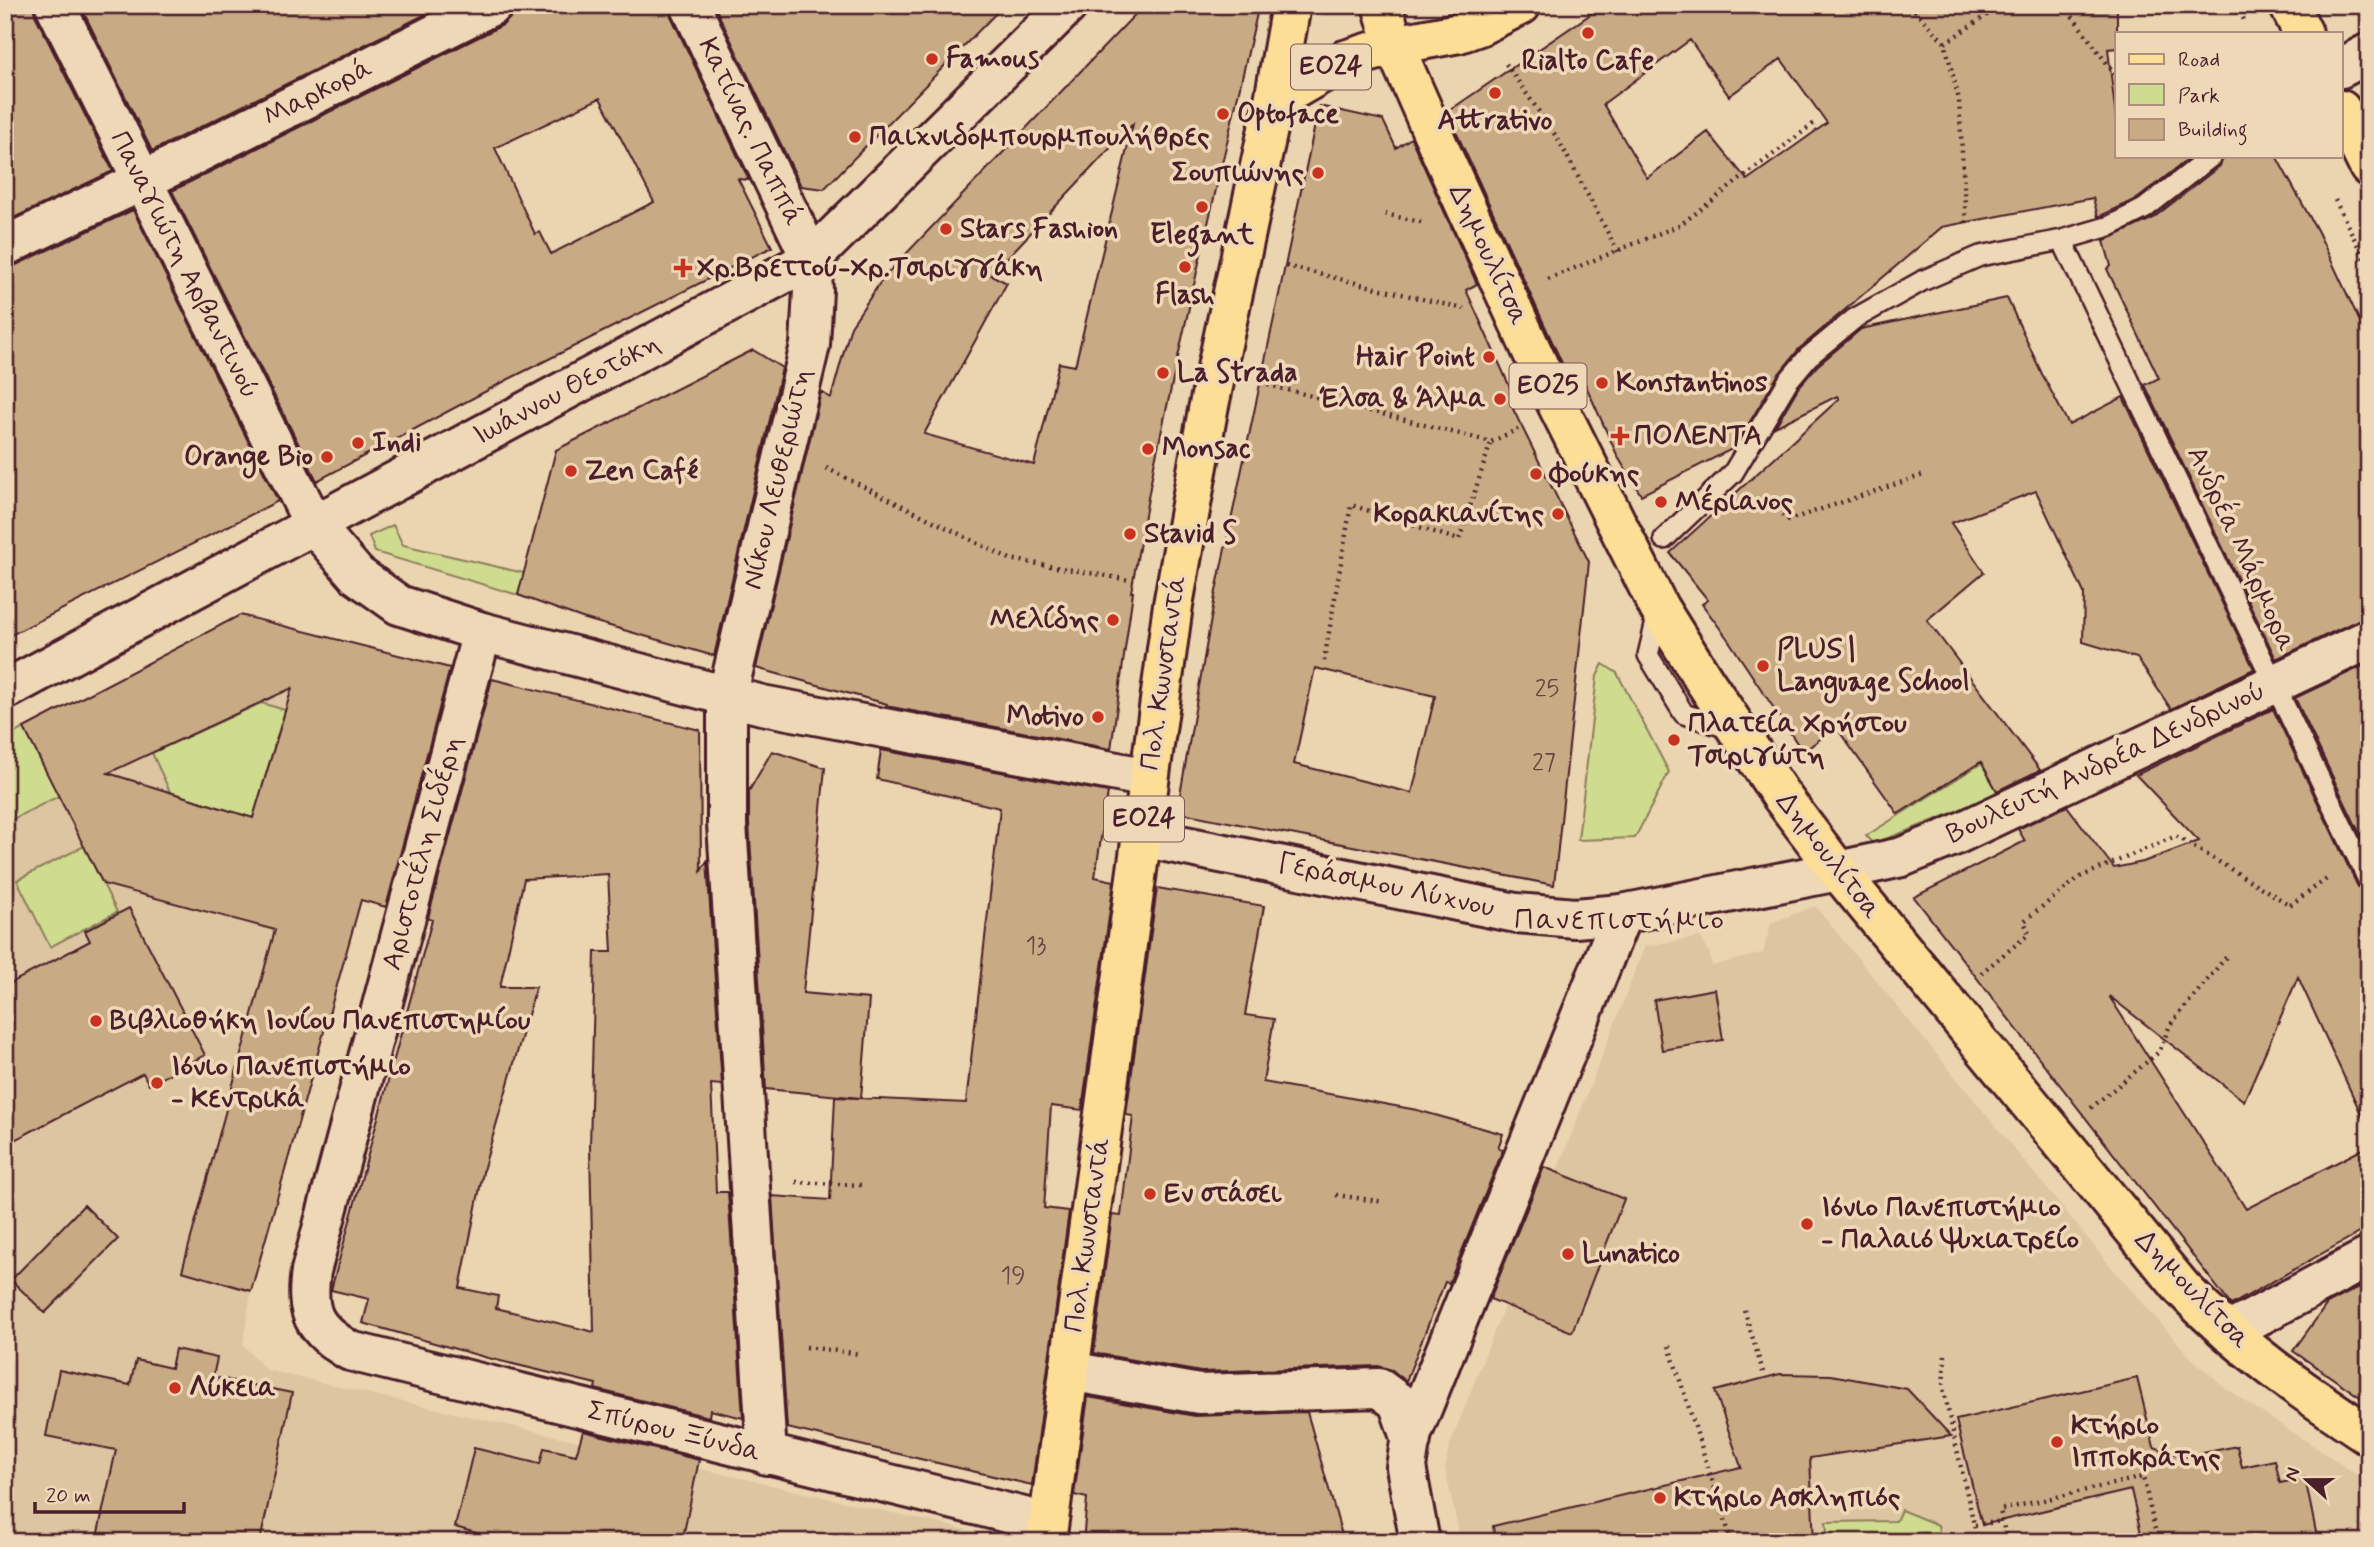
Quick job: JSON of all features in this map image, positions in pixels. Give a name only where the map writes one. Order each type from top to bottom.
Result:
[{"type":"main road","name":"Πολ. Κωνσταντά","points":[[1047,1532],[1172,605],[1205,423],[1292,5]]},
{"type":"main road","name":"ΕΟ25","points":[[1381,5],[1394,45]]},
{"type":"main road","name":"ΕΟ24","points":[[1274,101],[1345,60],[1394,45],[1459,33],[1521,5]]},
{"type":"main road","points":[[2289,5],[2302,32]]},
{"type":"main road","name":"Δημουλίτσα","points":[[1394,45],[1546,382],[1659,608],[1735,730],[1838,872],[2168,1272],[2206,1313],[2228,1332],[2309,1395],[2369,1435]]},
{"type":"main road","points":[[2342,112],[2369,167]]},
{"type":"street","name":"Παναγιώτη Αρβαντινού","points":[[54,5],[314,525],[357,575],[399,605],[482,632],[727,697],[799,713],[1149,778]]},
{"type":"street","name":"Μαρκορά","points":[[5,246],[142,181],[493,5]]},
{"type":"street","name":"Κατίνας. Παππά","points":[[690,5],[811,259]]},
{"type":"street","name":"Ιωάννου Θεοτόκη","points":[[5,690],[811,259],[1068,5]]},
{"type":"street","points":[[2342,67],[2369,53]]},
{"type":"street","name":"Νίκου Λευθεριώτη","points":[[767,1455],[727,824],[727,697],[810,345],[813,290],[811,259]]},
{"type":"street","name":"Αριστοτέλη Σιδέρη","points":[[313,1318],[308,1294],[311,1271],[482,632]]},
{"type":"street","name":"Βουλευτή Ανδρέα Δενδρινού","points":[[1838,872],[1887,861],[1951,837],[2369,639]]},
{"type":"street","name":"Γεράσιμου Λύχνου","points":[[1141,837],[1516,913],[1575,919],[1622,914],[1838,872]]},
{"type":"street","points":[[1420,1542],[1406,1467],[1411,1440],[1622,914]]},
{"type":"street","points":[[2228,1332],[2369,1257]]},
{"type":"street","name":"Σπύρου Ξύνδα","points":[[313,1318],[329,1339],[349,1351],[767,1455],[1047,1532]]},
{"type":"street","points":[[1069,1371],[1199,1394],[1379,1388],[1398,1402],[1411,1440]]},
{"type":"lane","points":[[1664,539],[1733,473],[1788,381],[1824,342],[1854,319],[1943,271],[1980,256],[2062,240],[2110,226],[2144,209],[2209,158]]},
{"type":"lane","name":"Ανδρέα Μάρμορα","points":[[2062,240],[2369,882]]},
{"type":"path","points":[[1910,5],[1945,43],[1959,100],[1965,221],[1980,256]]},
{"type":"path","points":[[1945,43],[2002,5]]},
{"type":"path","points":[[2064,5],[2115,74]]},
{"type":"path","points":[[1505,63],[1558,139],[1618,252]]},
{"type":"path","points":[[1546,280],[1680,225],[1817,121]]},
{"type":"path","points":[[2332,193],[2369,268]]},
{"type":"path","points":[[1385,214],[1433,225]]},
{"type":"path","points":[[1279,264],[1465,309]]},
{"type":"path","points":[[1253,381],[1491,442],[1528,424]]},
{"type":"path","points":[[1324,661],[1351,505],[1459,540],[1491,442]]},
{"type":"path","points":[[785,447],[1010,559],[1134,580]]},
{"type":"path","points":[[1733,473],[1789,520],[1926,474]]},
{"type":"path","points":[[1944,1002],[2029,934],[2024,921],[2080,877],[2176,836],[2290,905],[2357,857]]},
{"type":"path","points":[[2056,1137],[2159,1052],[2170,1025],[2227,956]]},
{"type":"path","points":[[792,1182],[861,1185]]},
{"type":"path","points":[[1336,1195],[1384,1202]]},
{"type":"path","points":[[1744,1310],[1763,1375]]},
{"type":"path","points":[[799,1346],[861,1354]]},
{"type":"path","points":[[1668,1346],[1732,1542]]},
{"type":"path","points":[[1945,1354],[1943,1388],[1978,1542]]},
{"type":"path","points":[[2007,1542],[2000,1510],[2143,1477],[2158,1542]]},
{"type":"path","points":[[1975,1525],[2002,1521]]},
{"type":"shaded area","name":"Ιόνιο Πανεπιστήμιο - Κεντρικά","points":[[240,615],[428,662],[251,1291],[243,1345],[266,1370],[1003,1538],[1002,1542],[13,1542],[5,1492],[5,1379],[15,1353],[5,1343],[5,738]]},
{"type":"shaded area","name":"Ιόνιο Πανεπιστήμιο - Παλαιό Ψυχιατρείο","points":[[1815,906],[2112,1268],[2191,1358],[2228,1390],[2365,1480],[2361,1542],[1461,1542],[1445,1469],[1449,1447],[1645,946],[1700,937],[1709,951],[1712,966],[1763,953],[1771,923]]},
{"type":"green space","points":[[393,525],[403,545],[524,573],[518,595],[375,552],[369,536]]},
{"type":"green space","points":[[1603,664],[1617,673],[1669,772],[1635,838],[1578,840],[1597,676]]},
{"type":"green space","points":[[261,703],[285,710],[253,818],[170,792],[152,753]]},
{"type":"green space","points":[[24,728],[59,796],[5,823],[5,738]]},
{"type":"green space","points":[[1982,763],[1999,795],[1873,844],[1866,836]]},
{"type":"green space","points":[[84,846],[117,912],[50,947],[17,880]]},
{"type":"green space","points":[[5,1492],[13,1542],[5,1542]]},
{"type":"green space","points":[[1901,1510],[1938,1525],[1939,1532],[1911,1535],[1895,1542],[1828,1542],[1826,1522],[1896,1521]]},
{"type":"building","points":[[5,5],[33,5],[35,15],[113,171],[5,222]]},
{"type":"building","points":[[80,5],[444,5],[152,151]]},
{"type":"building","points":[[515,5],[668,5],[749,180],[738,179],[772,247],[507,380],[317,481],[172,191],[503,25],[512,16]],"holes":[[[600,98],[654,202],[551,254],[540,232],[535,234],[495,148]]]},
{"type":"building","points":[[714,5],[1004,5],[824,189],[801,186]]},
{"type":"building","points":[[1144,5],[1259,5],[1154,465],[1131,592],[1111,749],[886,706],[887,704],[756,668],[821,392],[831,398],[851,326],[884,277]],"holes":[[[1133,124],[1075,366],[1059,363],[1034,465],[924,434],[1007,283],[991,275]]]},
{"type":"building","points":[[1604,5],[2117,5],[2115,48],[2108,49],[2115,110],[2115,158],[2189,158],[2137,199],[2098,217],[2093,198],[1942,227],[1799,349],[1778,375],[1734,448],[1641,495],[1618,457],[1577,366],[1567,372],[1447,112]],"holes":[[[1690,40],[1729,96],[1781,59],[1827,123],[1747,180],[1708,132],[1647,178],[1603,104]]]},
{"type":"building","points":[[1319,106],[1383,120],[1396,148],[1411,138],[1477,284],[1466,290],[1518,405],[1513,409],[1589,562],[1554,885],[1177,812],[1215,596]],"holes":[[[1315,668],[1435,696],[1412,793],[1294,764]]]},
{"type":"building","points":[[2223,158],[2277,158],[2318,232],[2369,341],[2369,617],[2276,659],[2145,385],[2159,378],[2107,269],[2111,266],[2104,241],[2152,219],[2220,166]]},
{"type":"building","points":[[133,210],[278,501],[5,638],[5,268]]},
{"type":"building","points":[[2007,298],[2069,425],[2123,397],[2254,669],[2171,709],[2137,658],[2083,642],[2084,593],[2036,491],[1951,523],[1984,572],[1927,620],[2040,770],[1997,791],[1981,762],[1898,814],[1836,727],[1803,752],[1702,604],[1708,600],[1670,553],[1839,399],[1837,396],[1775,427],[1798,388],[1817,366],[1861,329]]},
{"type":"building","points":[[753,350],[782,368],[714,656],[582,618],[518,595],[556,450]]},
{"type":"building","points":[[240,615],[450,668],[386,907],[361,900],[251,1291],[182,1271],[275,930],[103,884],[24,728]],"holes":[[[292,688],[253,818],[108,773]]]},
{"type":"building","points":[[2369,663],[2369,853],[2295,698]]},
{"type":"building","points":[[492,679],[700,730],[701,871],[707,861],[722,1085],[711,1084],[716,1192],[728,1192],[743,1418],[710,1410],[709,1417],[595,1389],[596,1384],[488,1358],[363,1323],[369,1299],[331,1290],[432,920],[428,918]],"holes":[[[608,874],[612,952],[595,952],[590,1147],[594,1332],[496,1308],[498,1296],[460,1288],[484,1167],[536,987],[500,987],[524,879]]]},
{"type":"building","points":[[2273,709],[2358,887],[2369,894],[2369,1131],[2298,977],[2244,1101],[2109,996],[2246,1209],[2369,1146],[2369,1227],[2231,1305],[1914,897],[2025,841],[2018,829],[2067,806],[2114,868],[2143,862],[2199,841],[2136,775]]},
{"type":"building","points":[[881,750],[1108,792],[1095,877],[1114,881],[1082,1110],[1051,1106],[1044,1208],[1069,1211],[1032,1485],[787,1428],[772,1196],[830,1200],[835,1097],[966,1103],[1000,808],[877,779]]},
{"type":"building","points":[[772,751],[825,768],[803,993],[869,999],[861,1098],[766,1089],[749,791]]},
{"type":"building","points":[[1157,888],[1264,906],[1245,1015],[1274,1019],[1263,1082],[1417,1110],[1503,1134],[1498,1148],[1503,1150],[1449,1283],[1445,1282],[1406,1381],[1392,1370],[1378,1366],[1201,1372],[1094,1353],[1112,1215],[1121,1216],[1133,1116],[1126,1115]]},
{"type":"building","name":"Βιβλιοθήκη Ιονίου Πανεπιστημίου","points":[[129,908],[205,1055],[149,1085],[143,1073],[5,1145],[5,986],[90,941],[85,931]]},
{"type":"building","points":[[1715,989],[1723,1040],[1662,1050],[1654,1000]]},
{"type":"building","name":"Lunatico","points":[[1544,1167],[1624,1199],[1572,1332],[1490,1299]]},
{"type":"building","points":[[84,1205],[118,1239],[45,1313],[11,1280]]},
{"type":"building","points":[[2369,1282],[2369,1403],[2293,1351],[2327,1304]]},
{"type":"building","points":[[175,1349],[217,1358],[213,1377],[292,1393],[260,1542],[96,1542],[116,1450],[46,1436],[59,1370],[130,1385],[136,1360],[171,1368]]},
{"type":"building","points":[[1780,1374],[1831,1375],[1907,1389],[1951,1436],[1810,1458],[1814,1542],[1495,1542],[1493,1526],[1741,1467],[1715,1391]]},
{"type":"building","points":[[2137,1378],[2154,1447],[2184,1457],[2237,1446],[2242,1467],[2275,1460],[2280,1483],[2305,1478],[2318,1542],[2143,1542],[2131,1490],[1982,1525],[1956,1420]]},
{"type":"building","points":[[1088,1397],[1195,1416],[1307,1412],[1344,1542],[1083,1542],[1087,1498],[1074,1495]]},
{"type":"building","points":[[583,1431],[699,1460],[682,1542],[508,1542],[455,1527],[474,1448],[540,1464],[544,1448],[576,1455]]},
{"type":"place","name":"Rialto Cafe","points":[[1588,33]]},
{"type":"place","name":"Famous","points":[[932,59]]},
{"type":"place","name":"Attrativo","points":[[1495,93]]},
{"type":"place","name":"Optoface","points":[[1223,114]]},
{"type":"place","name":"Παιχνιδομπουρμπουλήθρες","points":[[855,137]]},
{"type":"place","name":"Σουπιώνης","points":[[1318,173]]},
{"type":"place","name":"Elegant","points":[[1202,207]]},
{"type":"place","name":"Stars Fashion","points":[[946,229]]},
{"type":"place","name":"Flash","points":[[1185,267]]},
{"type":"place","name":"Χρ.Βρεττού-Χρ.Τσιριγγάκη","points":[[683,268]]},
{"type":"place","name":"Hair Point","points":[[1489,357]]},
{"type":"place","name":"La Strada","points":[[1163,373]]},
{"type":"place","name":"Konstantinos","points":[[1602,383]]},
{"type":"place","name":"Έλσα & Άλμα","points":[[1500,399]]},
{"type":"place","name":"ΠΟΛΕΝΤΑ","points":[[1620,436]]},
{"type":"place","name":"Indi","points":[[358,443]]},
{"type":"place","name":"Monsac","points":[[1148,449]]},
{"type":"place","name":"Orange Bio","points":[[327,457]]},
{"type":"place","name":"Zen Café","points":[[571,471]]},
{"type":"place","name":"Φούκης","points":[[1536,474]]},
{"type":"place","name":"Μέριανος","points":[[1661,502]]},
{"type":"place","name":"Κορακιανίτης","points":[[1558,514]]},
{"type":"place","name":"Stavid S","points":[[1130,534]]},
{"type":"place","name":"Μελίδης","points":[[1113,620]]},
{"type":"place","name":"PLUS | Language School","points":[[1763,666]]},
{"type":"place","name":"Motivo","points":[[1098,717]]},
{"type":"place","name":"Πλατεία Χρήστου Τσιριγώτη","points":[[1674,740]]},
{"type":"place","name":"Βιβλιοθήκη Ιονίου Πανεπιστημίου","points":[[96,1021]]},
{"type":"place","name":"Ιόνιο Πανεπιστήμιο - Κεντρικά","points":[[157,1083]]},
{"type":"place","name":"Εν στάσει","points":[[1150,1194]]},
{"type":"place","name":"Ιόνιο Πανεπιστήμιο - Παλαιό Ψυχιατρείο","points":[[1807,1224]]},
{"type":"place","name":"Lunatico","points":[[1568,1254]]},
{"type":"place","name":"Λύκεια","points":[[175,1388]]},
{"type":"place","name":"Κτήριο Ιπποκράτης","points":[[2057,1442]]},
{"type":"place","name":"Κτήριο Ασκληπιός","points":[[1660,1498]]},
{"type":"district","name":"Πανεπιστήμιο","points":[[1620,920]]}]
